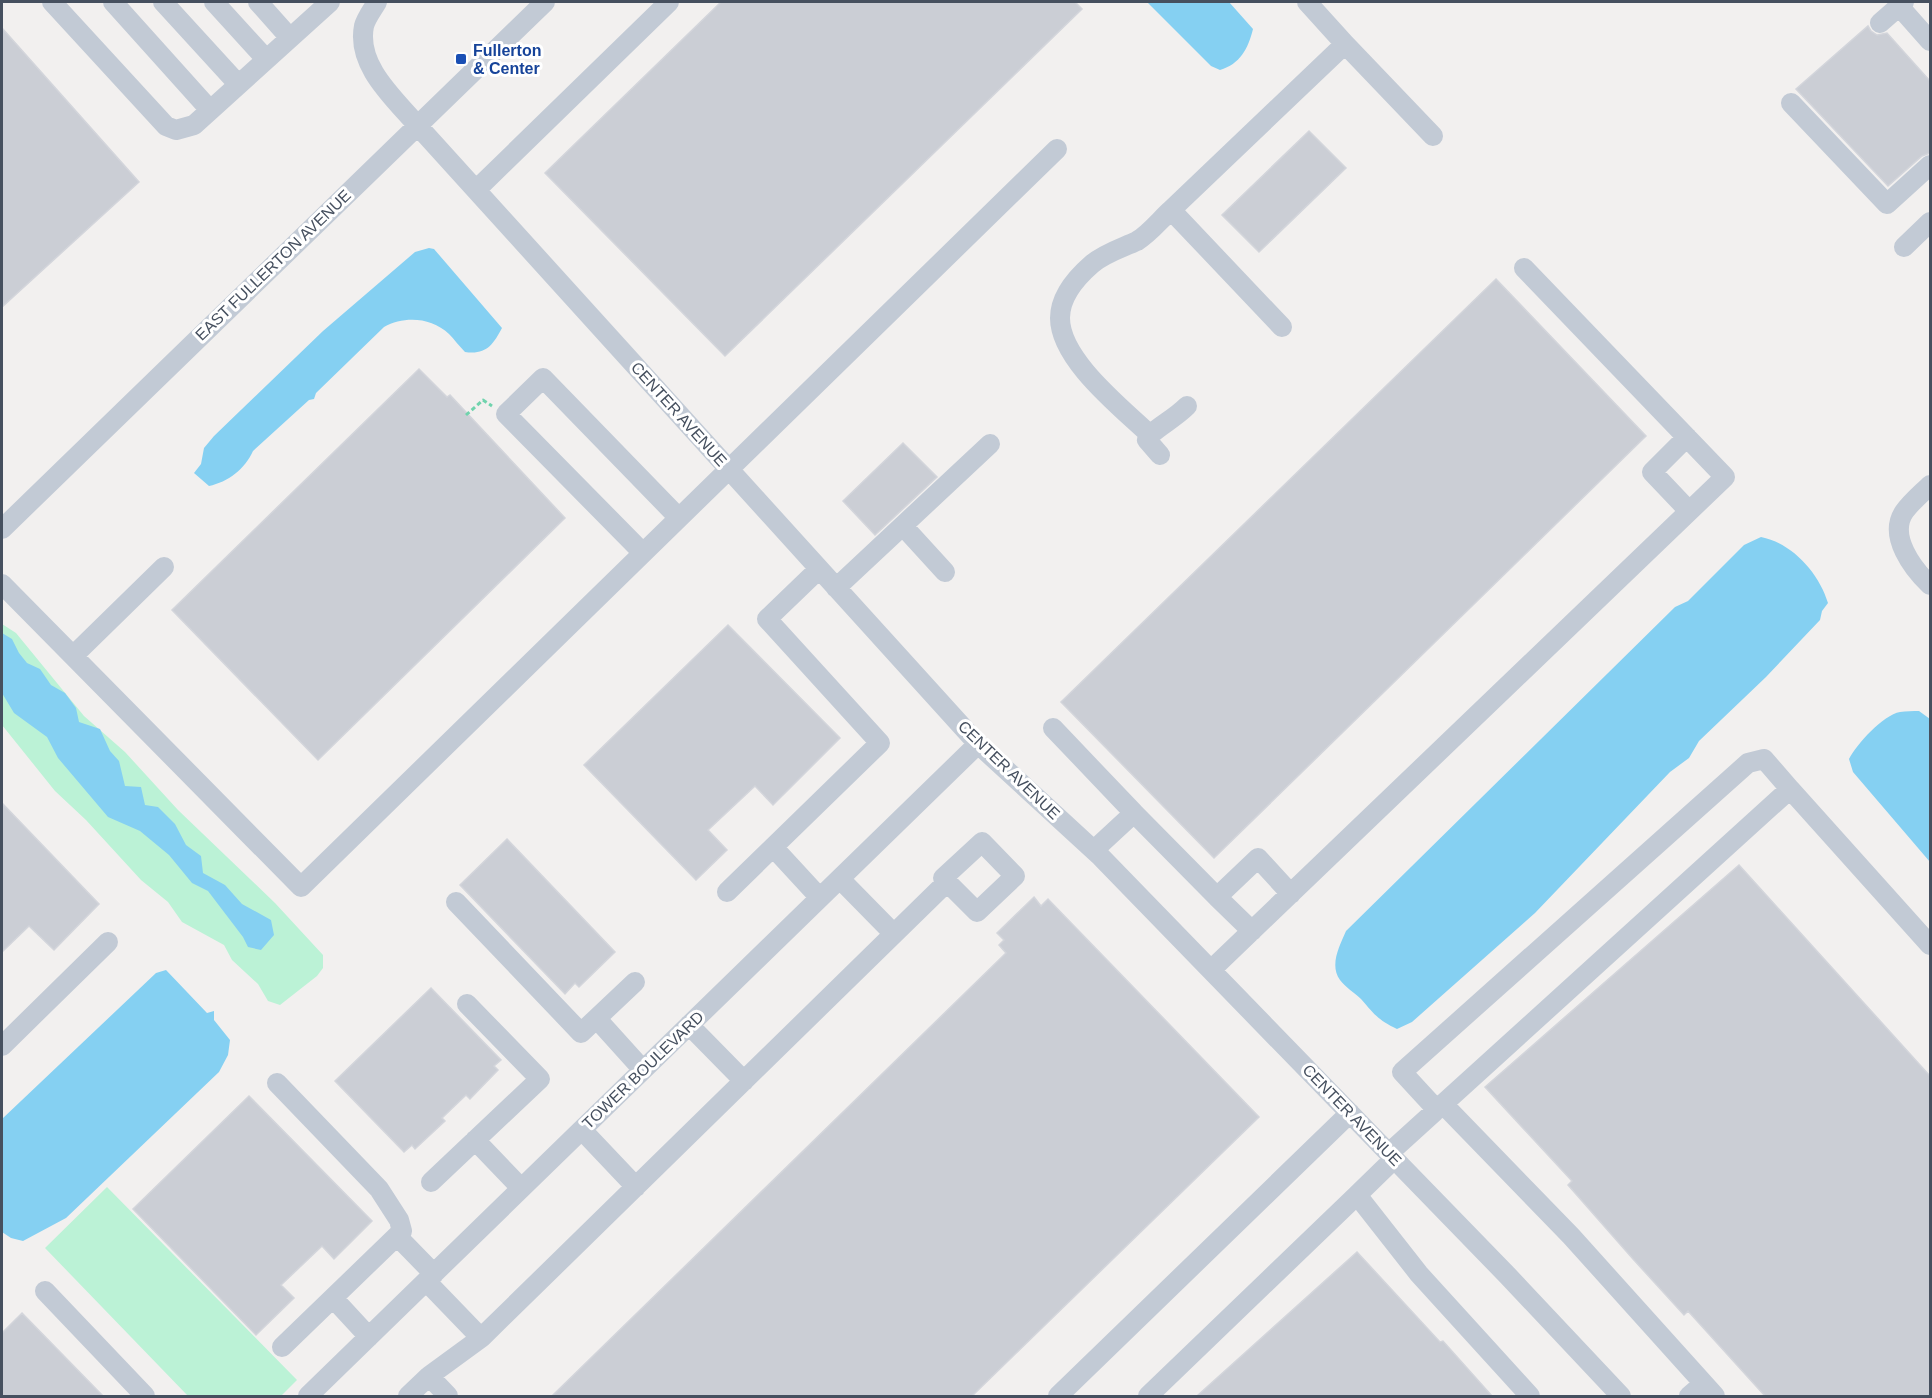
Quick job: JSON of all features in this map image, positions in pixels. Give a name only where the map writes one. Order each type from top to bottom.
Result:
[{"type":"street","points":[[52,2],[166,126],[176,130],[194,124],[290,38],[320,5]]},
{"type":"street","points":[[113,2],[210,110]]},
{"type":"street","points":[[164,2],[238,84]]},
{"type":"street","points":[[214,2],[266,59]]},
{"type":"street","points":[[258,2],[290,38]]},
{"type":"street","name":"EAST FULLERTON AVENUE","points":[[2,529],[544,2]]},
{"type":"street","points":[[476,190],[669,2]]},
{"type":"street","points":[[1307,2],[1433,136]]},
{"type":"street","name":"CENTER AVENUE","points":[[372,3],[364,26],[365,51],[377,78],[417,125],[978,744],[1094,850],[1621,1396]]},
{"type":"street","points":[[1880,23],[1902,4],[1930,41]]},
{"type":"street","points":[[1150,435],[1106,393],[1077,360],[1063,334],[1060,317],[1064,300],[1073,284],[1093,264],[1104,256],[1140,239],[1345,44]]},
{"type":"street","points":[[1791,103],[1887,204],[1930,165]]},
{"type":"street","points":[[2,584],[301,887],[1057,149]]},
{"type":"street","points":[[1171,210],[1281,327]]},
{"type":"street","points":[[1904,247],[1930,222]]},
{"type":"street","points":[[1211,970],[1725,477],[1524,268]]},
{"type":"street","points":[[643,553],[506,414],[543,378],[679,518]]},
{"type":"street","points":[[1160,455],[1147,440],[1164,423],[1174,419],[1187,406]]},
{"type":"street","points":[[1687,437],[1652,472],[1689,511]]},
{"type":"street","points":[[836,588],[990,444]]},
{"type":"street","points":[[1930,485],[1903,514],[1900,528],[1903,547],[1909,562],[1930,585]]},
{"type":"street","points":[[903,526],[945,572]]},
{"type":"street","points":[[73,656],[164,567]]},
{"type":"street","points":[[727,892],[880,743],[767,619],[819,569]]},
{"type":"street","points":[[1053,728],[1252,931]]},
{"type":"street","name":"TOWER BOULEVARD","points":[[314,1395],[369,1337],[978,744]]},
{"type":"street","points":[[1703,1392],[1571,1236],[1402,1072],[1748,763],[1764,759],[1930,945]]},
{"type":"street","points":[[1148,1396],[1357,1195],[1391,1156],[1440,1107],[1790,789]]},
{"type":"street","points":[[1094,850],[1134,813]]},
{"type":"street","points":[[773,847],[820,898]]},
{"type":"street","points":[[1217,897],[1258,858],[1291,894]]},
{"type":"street","points":[[840,879],[894,933]]},
{"type":"street","points":[[408,1396],[429,1376],[482,1338],[947,882]]},
{"type":"street","points":[[456,902],[581,1033],[635,982]]},
{"type":"street","points":[[2,1046],[108,942]]},
{"type":"street","points":[[431,1182],[540,1079],[467,1004]]},
{"type":"street","points":[[597,1019],[644,1070]]},
{"type":"street","points":[[689,1025],[744,1081]]},
{"type":"street","points":[[277,1083],[379,1189],[399,1220],[402,1232],[282,1347]]},
{"type":"street","points":[[1058,1396],[1350,1113]]},
{"type":"street","points":[[582,1130],[636,1187]]},
{"type":"street","points":[[475,1140],[521,1188]]},
{"type":"street","points":[[1357,1195],[1419,1274],[1530,1396]]},
{"type":"street","points":[[397,1236],[482,1338]]},
{"type":"street","points":[[45,1291],[145,1396]]},
{"type":"street","points":[[333,1298],[369,1337]]},
{"type":"street","points":[[429,1376],[448,1396]]},
{"type":"path","points":[[466,415],[483,400],[506,414]]},
{"type":"green space","points":[[2,624],[16,633],[84,716],[125,752],[178,810],[275,903],[323,955],[323,968],[317,976],[280,1005],[268,1001],[258,984],[232,960],[224,945],[182,922],[168,902],[141,880],[86,820],[55,791],[2,725]]},
{"type":"green space","points":[[107,1187],[297,1380],[281,1396],[188,1396],[45,1248]]},
{"type":"water","points":[[1147,2],[1229,2],[1253,29],[1249,43],[1238,60],[1220,70],[1211,66]]},
{"type":"water","points":[[434,249],[502,328],[488,348],[478,352],[465,352],[442,328],[426,321],[409,320],[392,323],[384,327],[316,393],[314,399],[309,400],[253,451],[250,458],[235,474],[209,486],[194,473],[201,464],[204,448],[214,436],[323,331],[415,252]]},
{"type":"water","points":[[1761,537],[1783,546],[1803,561],[1811,571],[1828,603],[1822,611],[1820,620],[1766,677],[1699,741],[1689,758],[1670,772],[1535,913],[1412,1022],[1397,1029],[1381,1020],[1342,983],[1337,974],[1335,962],[1346,931],[1675,607],[1688,601],[1744,545]]},
{"type":"water","points":[[2,633],[12,639],[27,663],[40,669],[51,685],[65,693],[76,708],[79,722],[100,729],[110,751],[119,761],[125,786],[141,787],[145,805],[158,807],[175,824],[186,845],[201,856],[203,873],[225,885],[242,904],[271,920],[274,935],[261,950],[248,947],[208,891],[192,883],[169,855],[140,831],[108,817],[58,758],[47,737],[14,713],[2,693]]},
{"type":"water","points":[[1919,711],[1930,719],[1930,862],[1853,772],[1849,759],[1864,738],[1886,718],[1900,712]]},
{"type":"water","points":[[166,970],[207,1013],[214,1011],[214,1020],[230,1040],[228,1055],[219,1072],[66,1218],[23,1241],[11,1238],[2,1232],[2,1119],[156,973]]},
{"type":"building","points":[[721,2],[1075,2],[1082,9],[725,356],[545,173]]},
{"type":"building","points":[[1868,26],[1877,35],[1887,33],[1930,81],[1930,153],[1922,156],[1888,186],[1796,89]]},
{"type":"building","points":[[2,28],[139,182],[2,307]]},
{"type":"building","points":[[1309,131],[1346,168],[1259,252],[1222,215]]},
{"type":"building","points":[[1496,279],[1646,436],[1214,858],[1061,702]]},
{"type":"building","points":[[419,369],[447,397],[450,395],[565,518],[318,760],[172,610]]},
{"type":"building","points":[[903,443],[937,477],[875,535],[843,501]]},
{"type":"building","points":[[728,625],[840,738],[773,805],[755,786],[708,830],[727,850],[696,880],[584,765]]},
{"type":"building","points":[[2,803],[99,904],[54,950],[29,926],[2,952]]},
{"type":"building","points":[[507,839],[615,952],[579,987],[575,983],[565,994],[460,885]]},
{"type":"building","points":[[1739,865],[1930,1076],[1930,1396],[1765,1396],[1688,1311],[1684,1315],[1633,1259],[1568,1185],[1572,1181],[1485,1087]]},
{"type":"building","points":[[1034,897],[1041,906],[1048,899],[1259,1117],[972,1396],[552,1396],[1006,953],[999,945],[1004,940],[997,933]]},
{"type":"building","points":[[431,988],[501,1060],[494,1066],[498,1070],[470,1099],[466,1095],[442,1118],[445,1121],[415,1149],[412,1145],[404,1152],[335,1081]]},
{"type":"building","points":[[249,1096],[372,1221],[334,1259],[322,1246],[281,1285],[294,1298],[256,1335],[133,1209]]},
{"type":"building","points":[[1357,1252],[1440,1342],[1443,1341],[1492,1396],[1197,1396]]},
{"type":"building","points":[[22,1313],[103,1396],[2,1396],[2,1333]]},
{"type":"place","name":"Fullerton & Center","points":[[461,59]]}]
